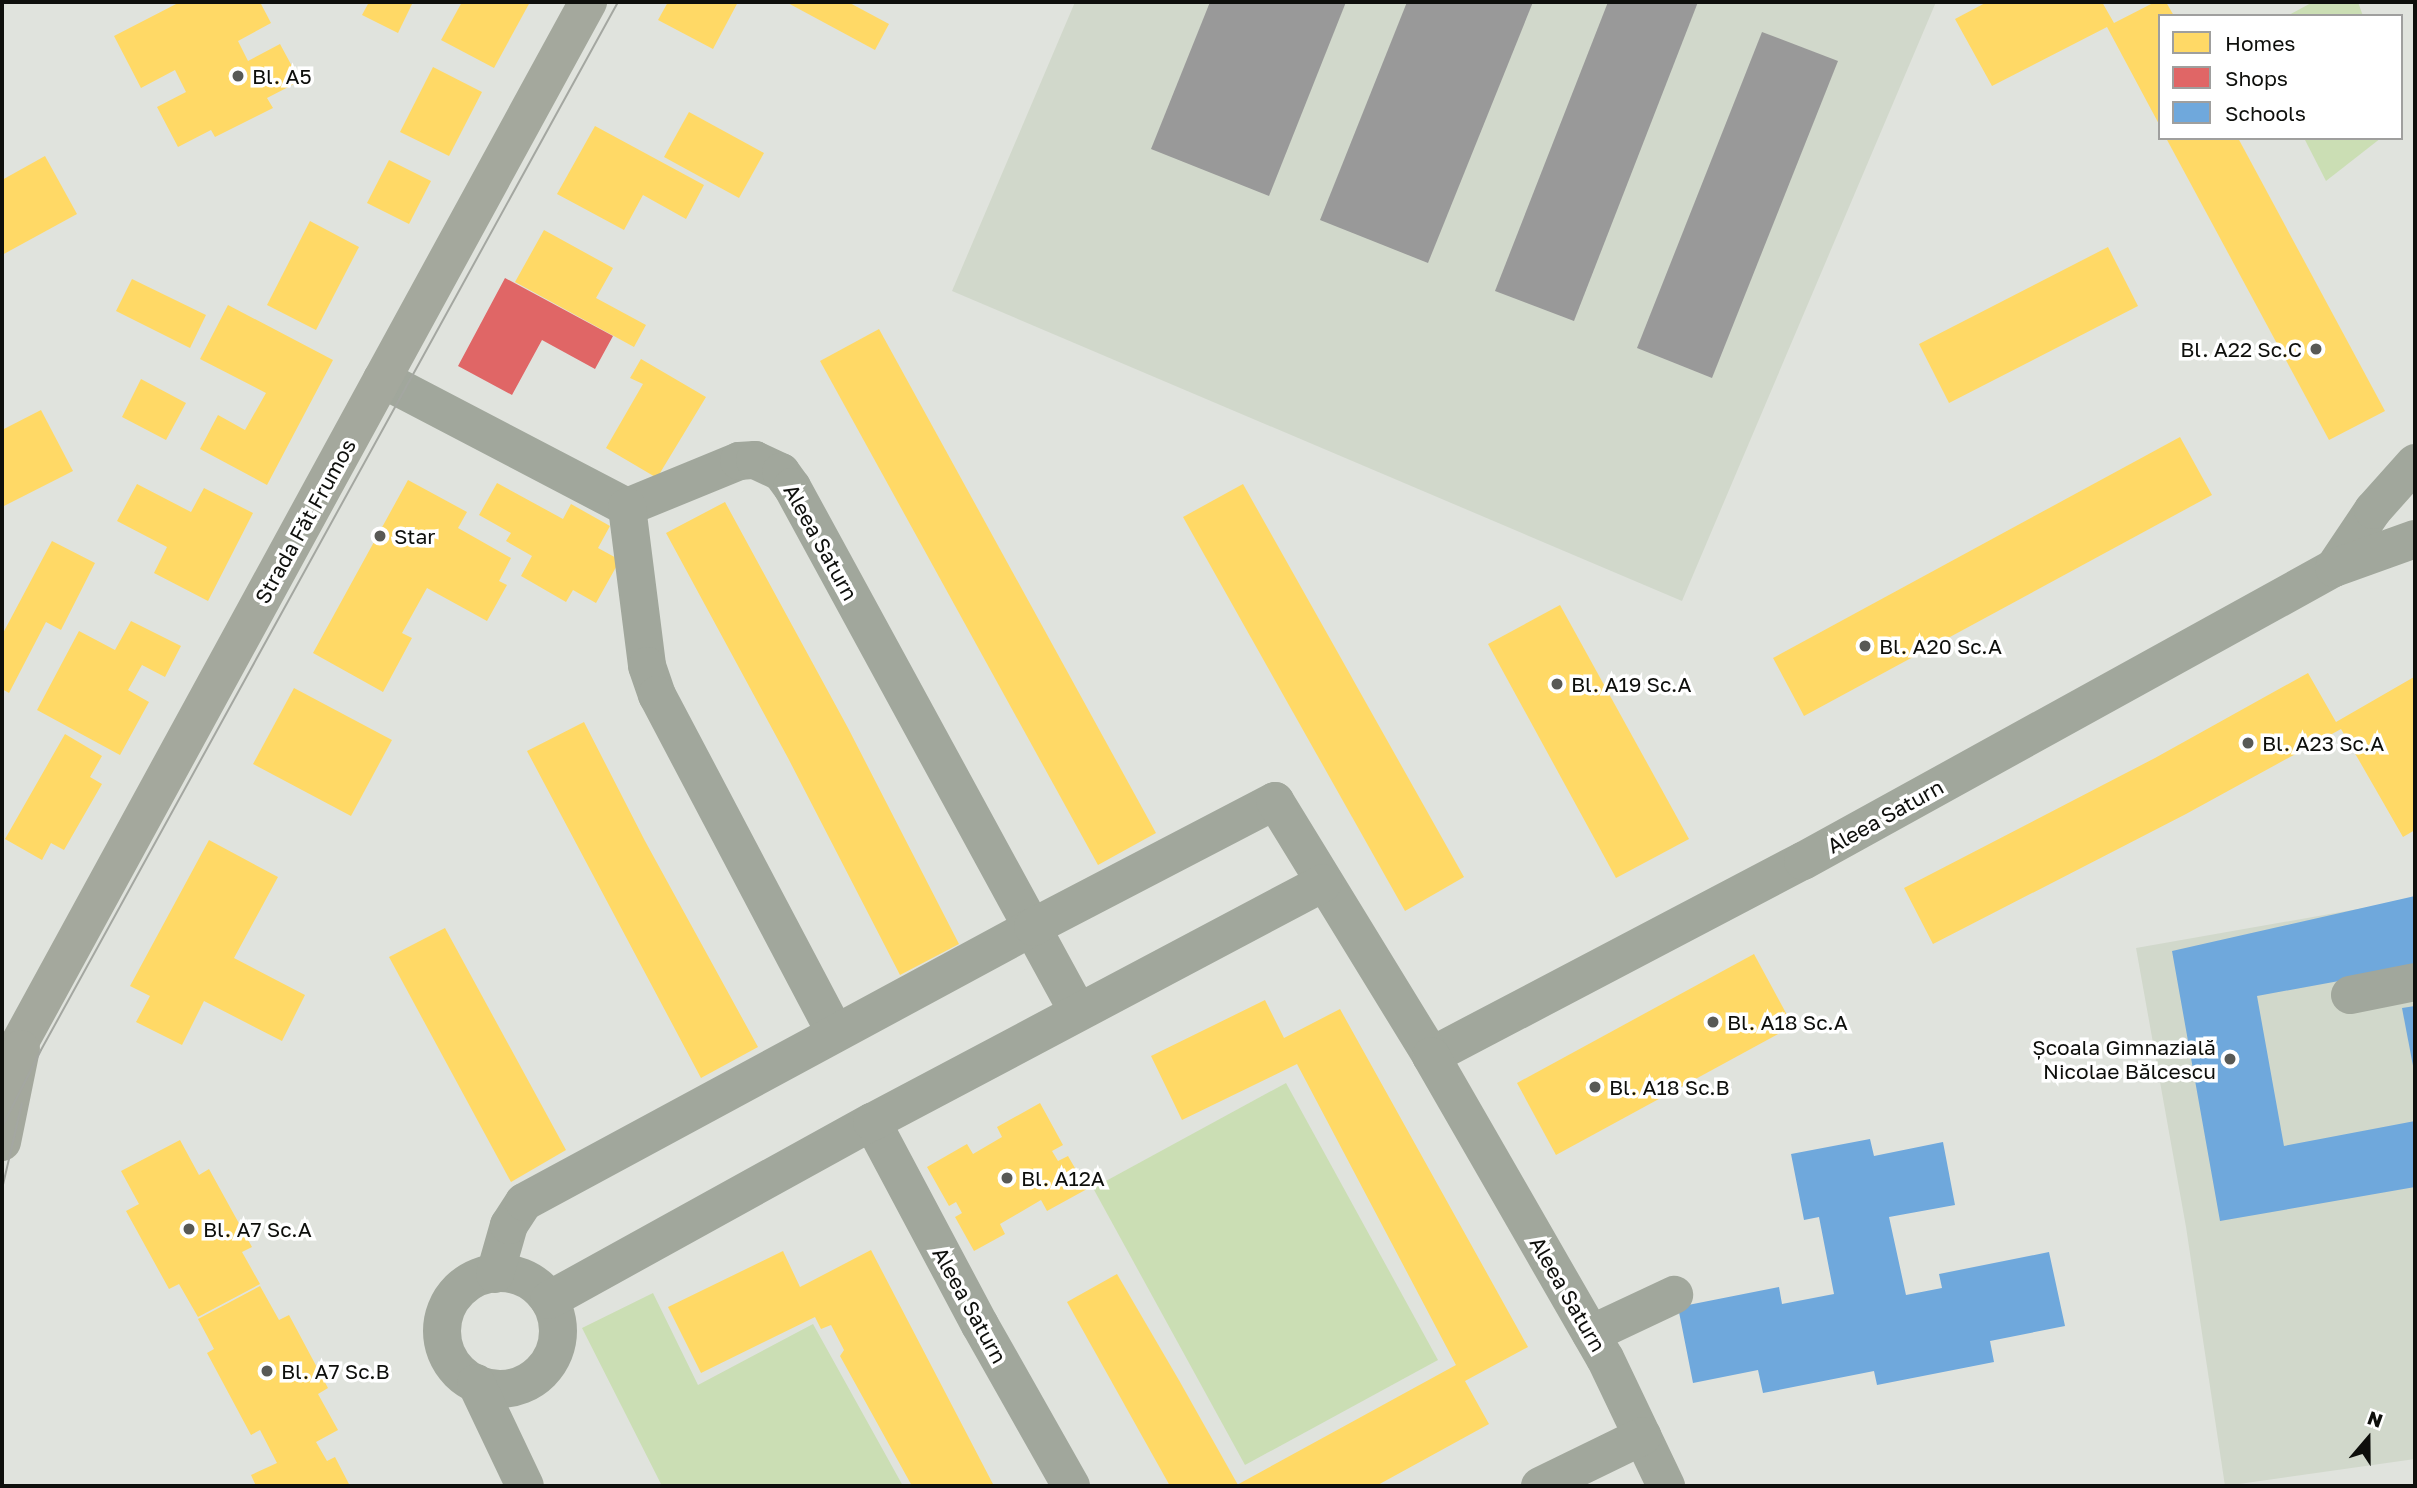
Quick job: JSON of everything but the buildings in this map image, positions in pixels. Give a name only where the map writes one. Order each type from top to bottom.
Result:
[{"type":"main road","name":"Strada Făt Frumos","points":[[2,1075],[588,2]]},
{"type":"main road","name":"Strada Făt Frumos","points":[[2,1142],[22,1040]]},
{"type":"street","points":[[382,379],[627,507],[648,666],[657,695],[835,1033]]},
{"type":"street","name":"Aleea Saturn","points":[[627,507],[739,461],[755,460],[781,472],[792,487],[1078,1012]]},
{"type":"street","name":"Aleea Saturn","points":[[2334,568],[2373,510],[2415,463]]},
{"type":"street","name":"Aleea Saturn","points":[[1431,1056],[1804,862],[2334,568],[2415,540]]},
{"type":"street","name":"Aleea Saturn","points":[[1033,927],[1275,801],[1431,1056],[1605,1357],[1666,1486]]},
{"type":"street","points":[[549,1300],[872,1122],[1324,883]]},
{"type":"street","points":[[495,1273],[509,1225],[524,1202],[1033,927]]},
{"type":"street","points":[[2350,995],[2415,982]]},
{"type":"street","name":"Aleea Saturn","points":[[872,1122],[979,1325],[1071,1486]]},
{"type":"street","points":[[495,1273],[523,1278],[538,1287],[549,1300],[558,1324],[558,1336],[551,1359],[535,1378],[512,1388],[500,1389],[476,1384],[465,1377],[450,1360],[442,1338],[442,1326],[455,1294],[473,1280],[495,1273]]},
{"type":"street","points":[[1591,1334],[1674,1295]]},
{"type":"street","points":[[476,1384],[525,1486]]},
{"type":"street","points":[[1540,1486],[1643,1436]]},
{"type":"shaded area","points":[[1075,2],[1936,2],[1682,601],[952,291]]},
{"type":"shaded area","points":[[2415,899],[2415,1459],[2225,1486],[2186,1227],[2136,948]]},
{"type":"green space","points":[[2313,2],[2358,2],[2362,14],[2291,14]]},
{"type":"green space","points":[[2305,140],[2378,140],[2326,181]]},
{"type":"green space","points":[[1286,1083],[1438,1360],[1245,1465],[1093,1188]]},
{"type":"green space","points":[[653,1293],[698,1385],[813,1324],[903,1486],[662,1486],[582,1328]]},
{"type":"tram line","points":[[2,1127],[41,1050],[618,2]]},
{"type":"tram line","points":[[2,1189],[22,1103]]},
{"type":"place","name":"Bl. A5","points":[[238,76]]},
{"type":"place","name":"Bl. A22 Sc.C","points":[[2316,349]]},
{"type":"place","name":"Star","points":[[380,536]]},
{"type":"place","name":"Bl. A20 Sc.A","points":[[1865,646]]},
{"type":"place","name":"Bl. A19 Sc.A","points":[[1557,684]]},
{"type":"place","name":"Bl. A23 Sc.A","points":[[2248,743]]},
{"type":"place","name":"Bl. A18 Sc.A","points":[[1713,1022]]},
{"type":"place","name":"Școala Gimnazială Nicolae Bălcescu","points":[[2230,1059]]},
{"type":"place","name":"Bl. A18 Sc.B","points":[[1595,1087]]},
{"type":"place","name":"Bl. A12A","points":[[1007,1178]]},
{"type":"place","name":"Bl. A7 Sc.A","points":[[189,1229]]},
{"type":"place","name":"Bl. A7 Sc.B","points":[[267,1371]]}]
